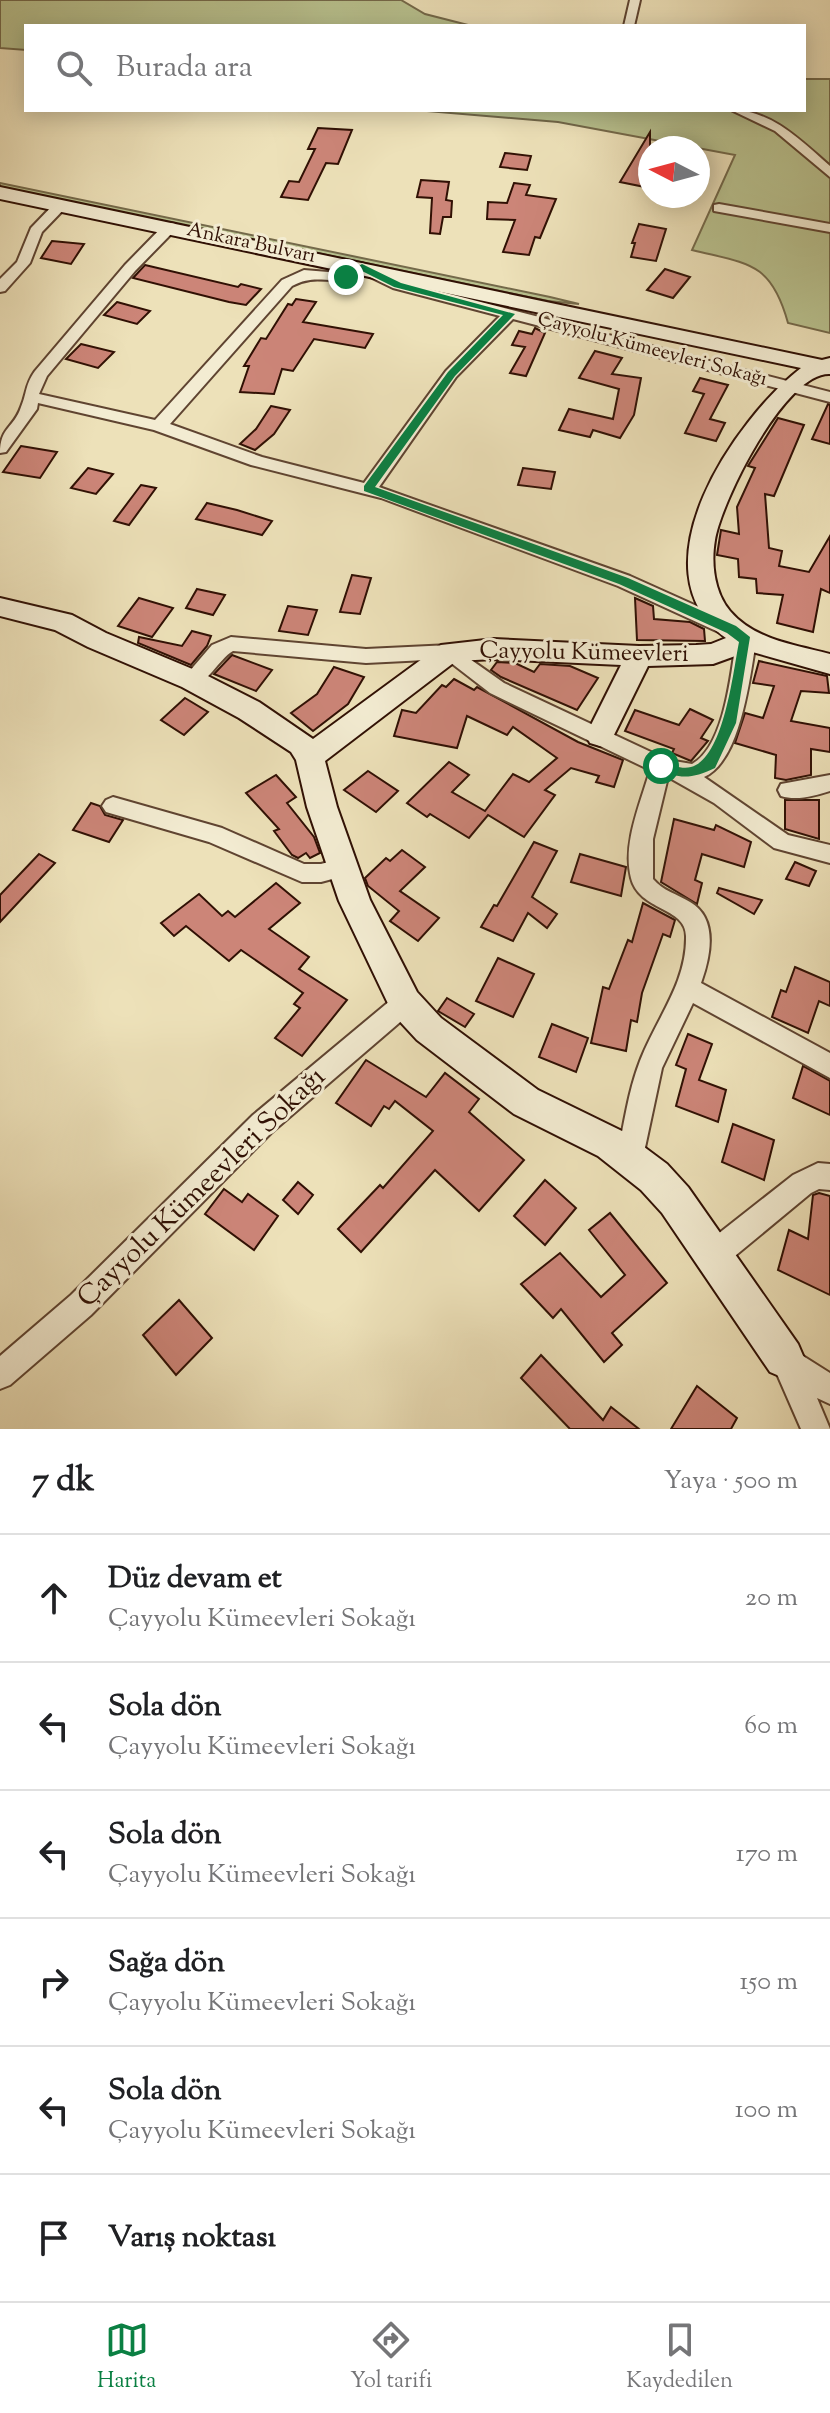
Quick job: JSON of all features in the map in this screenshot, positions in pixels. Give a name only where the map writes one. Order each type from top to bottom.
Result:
[{"type":"main road","name":"Ankara Bulvarı","points":[[0,177],[827,361]]},
{"type":"main road","name":"Ankara Bulvarı","points":[[0,193],[827,361]]},
{"type":"main road","name":"Çayyolu Kümeevleri Sokağı","points":[[739,635],[707,595],[701,572],[702,537],[723,485],[755,426],[793,387],[827,361]]},
{"type":"main road","points":[[0,607],[63,622],[97,640],[192,680],[288,733],[310,757],[322,807],[355,901],[405,1003],[429,1029],[526,1102],[611,1144],[654,1177],[675,1200],[784,1358]]},
{"type":"main road","name":"Çayyolu Kümeevleri","points":[[310,757],[450,652],[521,649],[639,656],[713,654],[739,635]]},
{"type":"main road","points":[[739,635],[830,664]]},
{"type":"main road","points":[[600,735],[639,656]]},
{"type":"street","points":[[629,24],[635,0]]},
{"type":"street","points":[[742,112],[779,128],[830,173]]},
{"type":"street","points":[[0,288],[23,263],[36,231],[61,205]]},
{"type":"street","points":[[719,208],[830,228]]},
{"type":"street","points":[[0,448],[29,409],[32,388],[40,374],[130,268],[170,227]]},
{"type":"street","points":[[159,426],[287,283],[304,274],[342,278],[362,267]]},
{"type":"street","name":"Çayyolu Kümeevleri Sokağı","points":[[362,267],[398,285],[830,397]]},
{"type":"street","name":"Çayyolu Kümeevleri Sokağı","points":[[368,489],[451,374],[510,314]]},
{"type":"street","points":[[32,397],[159,426],[257,461],[368,489],[624,581],[739,635],[729,723],[716,755],[704,769],[670,769]]},
{"type":"street","points":[[192,680],[219,650],[231,644],[366,656],[450,652],[480,678],[670,769],[736,808],[773,838],[830,854]]},
{"type":"street","points":[[630,1157],[652,1059],[669,1021],[689,989],[697,949],[696,919],[689,912],[649,891],[640,875],[645,831],[670,769]]},
{"type":"street","points":[[788,790],[830,783]]},
{"type":"street","points":[[113,806],[214,834],[302,873],[321,873],[343,867]]},
{"type":"street","points":[[689,989],[830,1066]]},
{"type":"street","name":"Çayyolu Kümeevleri Sokağı","points":[[0,1375],[81,1305],[262,1124],[405,1003]]},
{"type":"street","points":[[714,1255],[802,1184],[818,1176],[830,1177]]},
{"type":"street","points":[[784,1358],[830,1390]]},
{"type":"street","points":[[784,1358],[816,1429]]},
{"type":"green space","points":[[0,0],[401,0],[425,14],[464,24],[24,24],[24,50],[0,48]]},
{"type":"green space","points":[[806,79],[830,79],[830,333],[788,323],[774,287],[755,268],[692,250],[735,155],[710,150],[710,136],[638,137],[558,122],[439,112],[806,112]]},
{"type":"green space","points":[[0,183],[579,304],[548,301],[0,187]]},
{"type":"building","points":[[318,128],[352,130],[338,164],[326,163],[308,200],[281,197],[289,181],[299,182],[315,149],[308,149]]},
{"type":"building","points":[[638,152],[638,186],[620,182]]},
{"type":"building","points":[[505,153],[531,156],[527,170],[500,167]]},
{"type":"building","points":[[421,180],[449,182],[446,200],[452,201],[451,217],[443,217],[440,234],[430,233],[432,198],[417,197]]},
{"type":"building","points":[[514,183],[530,185],[526,195],[556,199],[540,238],[535,237],[529,255],[503,252],[515,220],[487,219],[488,202],[507,203]]},
{"type":"building","points":[[639,224],[666,229],[656,261],[631,257]]},
{"type":"building","points":[[52,241],[84,244],[71,264],[41,258]]},
{"type":"building","points":[[145,265],[238,287],[241,284],[261,289],[246,305],[229,302],[133,278]]},
{"type":"building","points":[[665,269],[690,277],[673,298],[647,290]]},
{"type":"building","points":[[296,299],[316,302],[303,322],[373,334],[365,348],[314,339],[293,371],[282,369],[274,394],[240,392],[249,366],[244,366],[261,338],[266,339],[288,304],[292,305]]},
{"type":"building","points":[[117,302],[150,311],[137,324],[104,315]]},
{"type":"building","points":[[535,328],[545,333],[526,376],[510,373],[525,347],[512,345],[519,331],[532,334]]},
{"type":"building","points":[[81,344],[114,352],[98,368],[66,359]]},
{"type":"building","points":[[595,351],[622,358],[612,374],[641,378],[634,415],[620,438],[593,430],[590,437],[559,430],[569,409],[613,419],[619,389],[579,378]]},
{"type":"building","points":[[700,378],[728,385],[710,419],[725,423],[716,441],[685,433],[704,394],[693,391]]},
{"type":"building","points":[[830,405],[830,444],[812,439]]},
{"type":"building","points":[[271,406],[290,410],[274,434],[255,450],[240,444],[256,429]]},
{"type":"building","points":[[778,418],[804,425],[774,496],[765,494],[769,548],[782,551],[779,566],[809,572],[830,536],[830,593],[821,589],[813,632],[777,623],[783,595],[757,593],[756,579],[739,577],[738,559],[717,555],[721,530],[739,534],[737,507],[755,468],[748,466]]},
{"type":"building","points":[[21,446],[57,452],[40,478],[3,472]]},
{"type":"building","points":[[88,468],[113,474],[96,494],[71,488]]},
{"type":"building","points":[[523,468],[555,472],[551,489],[518,485]]},
{"type":"building","points":[[141,485],[156,488],[129,525],[114,521]]},
{"type":"building","points":[[207,503],[272,521],[262,535],[196,519]]},
{"type":"building","points":[[352,575],[371,578],[360,614],[340,612]]},
{"type":"building","points":[[197,589],[225,595],[213,615],[186,608]]},
{"type":"building","points":[[139,598],[173,608],[152,637],[118,626]]},
{"type":"building","points":[[635,598],[653,606],[654,619],[690,622],[704,629],[705,641],[637,640]]},
{"type":"building","points":[[288,606],[317,610],[308,635],[279,631]]},
{"type":"building","points":[[192,631],[211,636],[191,665],[138,643],[139,637],[182,646]]},
{"type":"building","points":[[232,655],[272,670],[256,691],[214,674]]},
{"type":"building","points":[[759,661],[827,676],[829,693],[801,691],[791,721],[830,728],[830,752],[811,749],[811,775],[786,780],[775,778],[776,755],[735,743],[745,713],[763,718],[774,686],[753,683]]},
{"type":"building","points":[[497,662],[515,663],[534,672],[540,664],[570,666],[598,678],[577,710],[501,677],[491,670]]},
{"type":"building","points":[[334,667],[364,677],[348,704],[313,731],[291,713],[317,694]]},
{"type":"building","points":[[454,679],[474,690],[477,687],[578,742],[623,760],[614,787],[596,782],[599,776],[571,768],[545,790],[555,795],[524,837],[488,815],[469,838],[430,814],[427,817],[407,803],[449,762],[469,775],[452,792],[485,811],[513,774],[529,782],[557,758],[513,727],[507,735],[467,716],[457,748],[394,736],[402,710],[416,713],[442,685],[446,687]]},
{"type":"building","points":[[185,698],[208,712],[184,735],[161,720]]},
{"type":"building","points":[[690,709],[713,720],[701,738],[708,741],[691,761],[672,753],[674,749],[625,731],[635,710],[679,725]]},
{"type":"building","points":[[368,771],[398,791],[376,812],[344,790]]},
{"type":"building","points":[[276,775],[296,797],[287,803],[314,837],[320,853],[310,858],[306,853],[298,858],[292,855],[274,831],[279,829],[246,793]]},
{"type":"building","points":[[785,800],[819,800],[819,839],[785,829]]},
{"type":"building","points":[[91,803],[100,806],[105,815],[123,820],[109,842],[73,830]]},
{"type":"building","points":[[674,819],[714,830],[716,825],[751,842],[744,867],[702,854],[695,880],[702,883],[697,904],[661,882]]},
{"type":"building","points":[[534,842],[557,851],[532,897],[557,914],[547,928],[528,913],[513,941],[481,927],[494,905],[497,906]]},
{"type":"building","points":[[402,850],[425,867],[400,891],[439,918],[418,941],[390,921],[399,911],[368,886],[365,878],[386,858],[390,861]]},
{"type":"building","points":[[39,854],[55,863],[0,922],[0,895]]},
{"type":"building","points":[[580,854],[626,867],[621,896],[571,882]]},
{"type":"building","points":[[795,862],[816,871],[809,886],[786,879]]},
{"type":"building","points":[[276,883],[300,903],[269,929],[309,957],[299,969],[347,1000],[302,1056],[275,1038],[300,1008],[294,1004],[303,993],[241,950],[229,961],[186,926],[174,936],[161,923],[199,894],[222,916],[228,911],[235,917]]},
{"type":"building","points":[[719,888],[762,900],[754,914],[717,893]]},
{"type":"building","points":[[643,903],[675,920],[670,937],[663,934],[642,993],[637,1022],[631,1020],[626,1051],[591,1043],[603,987],[609,989],[628,940],[632,942]]},
{"type":"building","points":[[498,958],[534,974],[513,1017],[476,1001]]},
{"type":"building","points":[[795,967],[830,982],[830,1006],[819,1001],[808,1033],[772,1017],[781,990],[786,992]]},
{"type":"building","points":[[447,998],[474,1014],[465,1027],[438,1011]]},
{"type":"building","points":[[552,1024],[588,1038],[576,1072],[539,1057]]},
{"type":"building","points":[[688,1034],[712,1044],[699,1080],[726,1090],[718,1122],[676,1106],[686,1069],[676,1065]]},
{"type":"building","points":[[366,1060],[426,1097],[445,1073],[479,1099],[469,1112],[524,1160],[479,1211],[435,1170],[361,1252],[338,1229],[380,1185],[383,1188],[433,1131],[395,1101],[389,1109],[384,1106],[371,1126],[336,1103]]},
{"type":"building","points":[[803,1066],[830,1081],[830,1115],[793,1098]]},
{"type":"building","points":[[733,1124],[774,1140],[764,1180],[722,1162]]},
{"type":"building","points":[[545,1180],[576,1208],[545,1245],[514,1216]]},
{"type":"building","points":[[298,1182],[313,1195],[298,1214],[283,1200]]},
{"type":"building","points":[[224,1189],[242,1202],[248,1194],[278,1216],[254,1250],[205,1214]]},
{"type":"building","points":[[813,1195],[830,1196],[830,1295],[778,1270],[789,1230],[808,1239]]},
{"type":"building","points":[[610,1213],[667,1283],[612,1333],[622,1345],[604,1362],[561,1309],[553,1318],[521,1284],[560,1253],[601,1297],[625,1275],[589,1230]]},
{"type":"building","points":[[179,1300],[212,1338],[176,1375],[143,1335]]},
{"type":"building","points":[[541,1355],[603,1420],[611,1407],[639,1429],[570,1429],[521,1378]]},
{"type":"building","points":[[697,1386],[737,1418],[731,1429],[671,1429]]},
{"type":"route","points":[[346,277],[362,267],[398,285],[510,314],[451,374],[368,489],[624,581],[732,630],[746,641],[729,723],[710,764],[691,773],[679,773],[661,766]]}]
